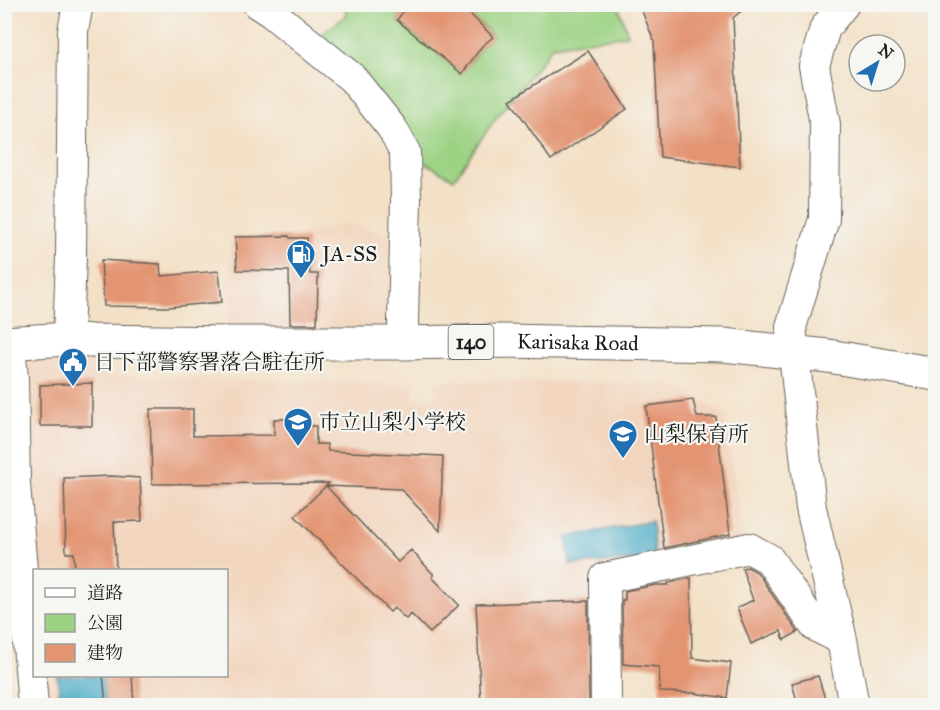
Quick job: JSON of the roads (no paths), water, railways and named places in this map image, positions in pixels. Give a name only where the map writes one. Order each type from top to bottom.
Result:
[{"type":"highway","name":"Karisaka Road","points":[[7,343],[68,339],[229,343],[503,341],[723,345],[828,356],[936,374]]},
{"type":"street","points":[[68,339],[73,31],[78,4]]},
{"type":"street","points":[[258,4],[352,78],[392,128],[405,152],[403,321],[405,343]]},
{"type":"street","points":[[844,4],[825,28],[814,66],[825,124],[824,219],[791,327],[812,508],[855,705]]},
{"type":"street","points":[[7,343],[13,378],[15,484],[33,705]]},
{"type":"street","points":[[606,705],[605,578],[749,548],[769,559],[815,626],[842,640]]},
{"type":"water","points":[[652,521],[655,559],[570,565],[566,537]]},
{"type":"water","points":[[57,677],[103,677],[106,705],[61,705]]},
{"type":"place","name":"JA-SS","points":[[301,280]]},
{"type":"place","name":"日下部警察署落合駐在所","points":[[73,388]]},
{"type":"place","name":"市立山梨小学校","points":[[298,448]]},
{"type":"place","name":"山梨保育所","points":[[623,460]]}]
